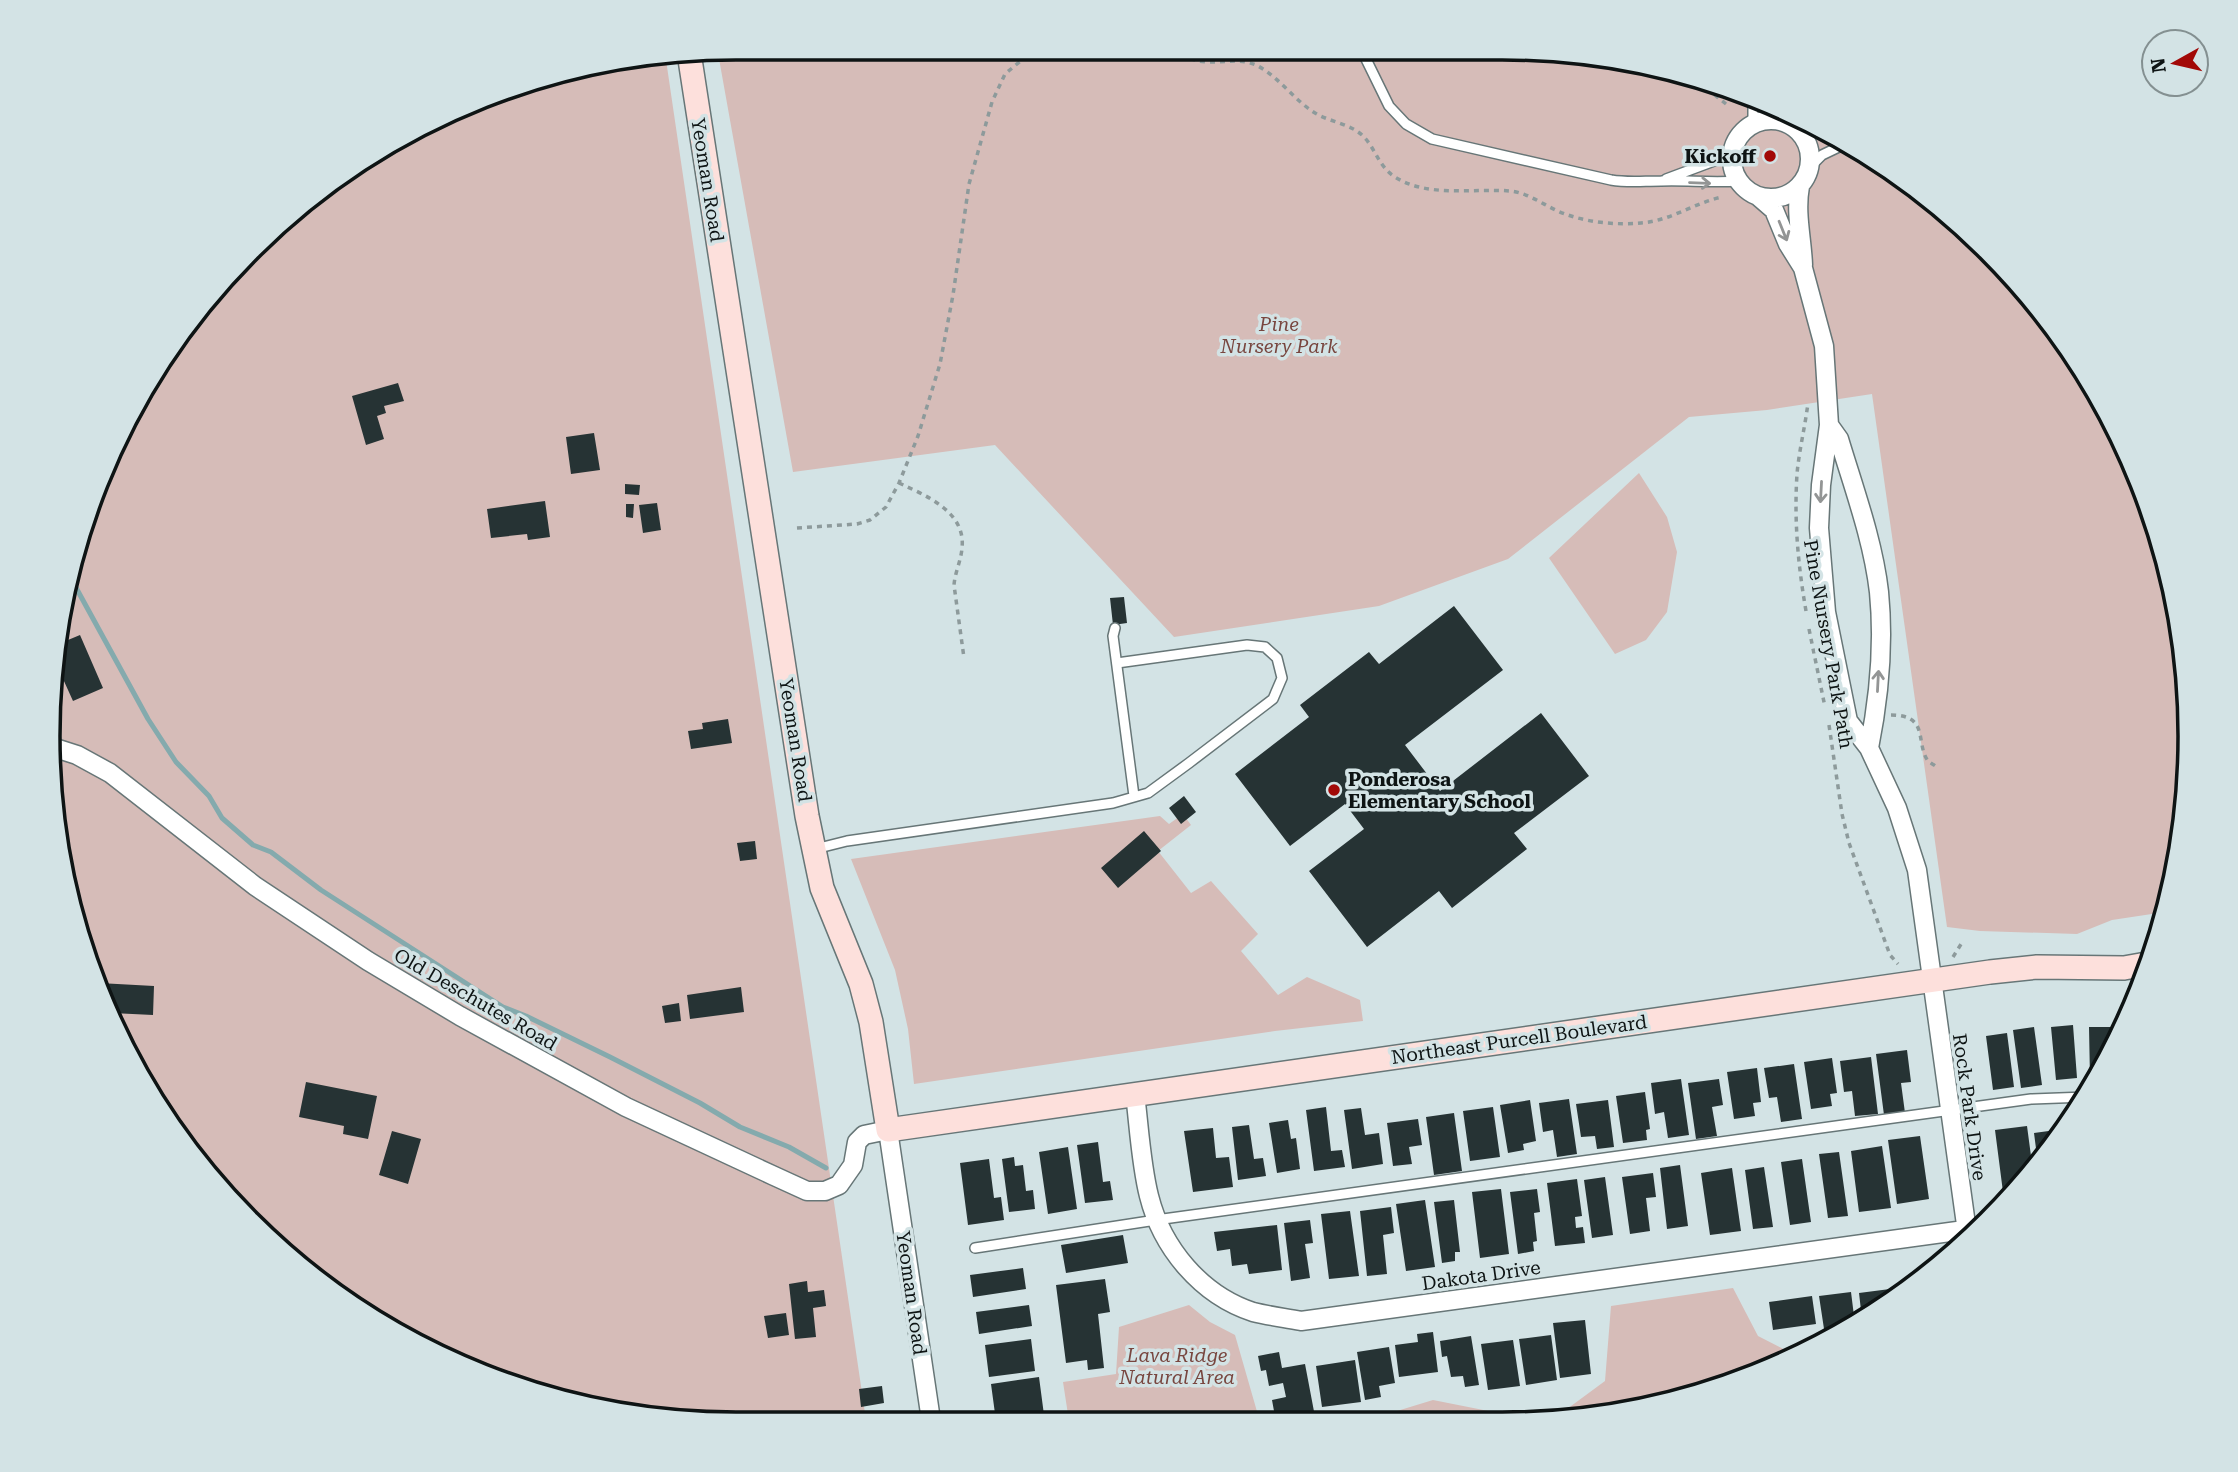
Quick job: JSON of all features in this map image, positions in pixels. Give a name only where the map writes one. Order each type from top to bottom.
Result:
[{"type":"street","name":"Yeoman Road","points":[[690,61],[814,850],[822,888],[861,984],[871,1022],[930,1412]]},
{"type":"street","points":[[1770,115],[1753,123],[1736,140],[1733,154],[1735,189],[1759,197],[1774,210],[1788,244],[1803,268]]},
{"type":"street","points":[[1796,127],[1808,145],[1811,156],[1810,167],[1800,186],[1796,205],[1803,268],[1824,346],[1829,425],[1839,439],[1871,548],[1878,591],[1880,650],[1875,716],[1869,748]]},
{"type":"street","points":[[1759,197],[1782,197],[1800,186]]},
{"type":"street","name":"Rock Park Drive","points":[[1829,425],[1821,485],[1819,528],[1826,612],[1848,721],[1869,748],[1897,808],[1917,870],[1949,1110],[1970,1224]]},
{"type":"street","name":"Old Deschutes Road","points":[[60,750],[77,755],[110,773],[255,886],[391,975],[626,1107],[772,1175],[807,1191],[825,1191],[839,1185],[853,1165],[857,1142],[864,1135],[888,1130]]},
{"type":"street","name":"Northeast Purcell Boulevard","points":[[888,1130],[2037,967],[2124,968],[2138,965]]},
{"type":"street","name":"Dakota Drive","points":[[1135,1094],[1148,1194],[1156,1220],[1174,1252],[1213,1293],[1252,1311],[1301,1321],[1960,1233]]},
{"type":"lane","points":[[1366,60],[1389,106],[1406,124],[1432,139],[1635,184],[1661,181],[1706,183],[1735,189]]},
{"type":"lane","points":[[1753,108],[1753,123]]},
{"type":"lane","points":[[1810,167],[1822,155],[1836,148]]},
{"type":"lane","points":[[1661,181],[1733,154]]},
{"type":"lane","points":[[1115,628],[1113,636],[1134,796]]},
{"type":"lane","points":[[814,850],[847,841],[1113,803],[1147,793],[1273,699],[1282,678],[1277,658],[1265,647],[1247,645],[1117,663]]},
{"type":"lane","points":[[975,1248],[1156,1220],[1949,1110],[2073,1098]]},
{"type":"path","points":[[797,528],[858,524],[870,520],[886,507],[899,482],[918,436],[940,364],[969,184],[992,102],[1006,74],[1022,60]]},
{"type":"path","points":[[1194,60],[1206,63],[1238,60],[1260,67],[1312,111],[1362,134],[1385,169],[1397,178],[1417,186],[1444,190],[1511,191],[1527,195],[1567,215],[1617,224],[1651,222],[1735,189]]},
{"type":"path","points":[[1710,92],[1726,104]]},
{"type":"path","name":"Pine Nursery Park Path","points":[[1809,396],[1797,472],[1797,559],[1847,834],[1890,955],[1899,964]]},
{"type":"path","points":[[899,482],[954,516],[961,528],[962,552],[954,585],[964,658]]},
{"type":"path","points":[[1885,715],[1904,716],[1914,723],[1922,734],[1923,750],[1928,761],[1938,768]]},
{"type":"path","points":[[1953,957],[1963,941]]},
{"type":"green space","name":"Pine Nursery Park","points":[[719,60],[1546,61],[1634,72],[1719,95],[1801,129],[1840,150],[1914,199],[1948,227],[2011,290],[2039,324],[2088,398],[2109,437],[2143,519],[2166,604],[2173,648],[2177,692],[2177,780],[2166,868],[2154,914],[2112,920],[2077,934],[1980,931],[1947,927],[1872,394],[1767,410],[1689,417],[1508,559],[1379,606],[1174,637],[995,445],[793,472]]},
{"type":"green space","points":[[667,63],[865,1412],[692,1411],[604,1400],[561,1389],[519,1377],[437,1343],[398,1322],[324,1273],[290,1245],[227,1182],[199,1148],[150,1074],[129,1035],[95,953],[72,868],[65,824],[61,780],[61,692],[72,604],[83,561],[95,519],[129,437],[150,398],[199,324],[227,290],[290,227],[324,199],[398,150],[437,129],[519,95],[604,72]]},
{"type":"green space","points":[[1639,473],[1667,517],[1677,552],[1667,612],[1646,640],[1615,654],[1549,558]]},
{"type":"green space","points":[[1183,814],[1191,825],[1158,851],[1191,893],[1211,881],[1258,934],[1241,951],[1278,995],[1307,977],[1360,1000],[1363,1021],[1275,1031],[914,1084],[908,1029],[895,970],[851,859],[1160,816],[1169,824]]},
{"type":"green space","points":[[1733,1288],[1758,1336],[1785,1350],[1719,1377],[1677,1389],[1634,1400],[1567,1409],[1605,1381],[1611,1306]]},
{"type":"green space","name":"Lava Ridge Natural Area","points":[[1189,1305],[1210,1322],[1235,1335],[1257,1412],[1068,1412],[1063,1382],[1116,1374],[1119,1327]]},
{"type":"green space","points":[[1433,1400],[1493,1412],[1394,1412]]},
{"type":"building","points":[[398,383],[404,401],[384,406],[386,413],[377,416],[384,439],[366,445],[352,396]]},
{"type":"building","points":[[594,433],[600,470],[571,474],[566,437]]},
{"type":"building","points":[[625,484],[640,485],[639,495],[625,494]]},
{"type":"building","points":[[545,501],[550,537],[528,540],[527,534],[491,538],[487,509]]},
{"type":"building","points":[[657,503],[661,530],[643,533],[639,505]]},
{"type":"building","points":[[626,504],[634,504],[633,518],[626,517]]},
{"type":"building","points":[[1124,597],[1127,623],[1113,625],[1110,598]]},
{"type":"building","points":[[1454,606],[1503,670],[1405,745],[1440,791],[1541,713],[1589,776],[1514,833],[1527,849],[1452,908],[1439,891],[1367,947],[1309,871],[1364,829],[1345,804],[1290,846],[1235,774],[1309,717],[1300,705],[1369,652],[1379,664]]},
{"type":"building","points":[[80,635],[103,688],[73,701],[62,677],[66,641]]},
{"type":"building","points":[[728,719],[732,743],[691,749],[688,731],[703,729],[702,723]]},
{"type":"building","points":[[1184,796],[1196,812],[1181,824],[1169,808]]},
{"type":"building","points":[[1144,831],[1161,851],[1118,888],[1101,868]]},
{"type":"building","points":[[755,841],[757,859],[740,861],[737,843]]},
{"type":"building","points":[[107,983],[154,986],[153,1015],[119,1013]]},
{"type":"building","points":[[741,987],[744,1012],[690,1019],[687,995]]},
{"type":"building","points":[[679,1003],[681,1021],[665,1023],[662,1006]]},
{"type":"building","points":[[2073,1025],[2077,1078],[2056,1080],[2051,1027]]},
{"type":"building","points":[[2034,1027],[2042,1085],[2021,1088],[2013,1030]]},
{"type":"building","points":[[2089,1027],[2111,1027],[2109,1035],[2090,1071]]},
{"type":"building","points":[[2007,1033],[2014,1087],[1993,1090],[1986,1036]]},
{"type":"building","points":[[1907,1050],[1911,1082],[1901,1083],[1905,1113],[1884,1115],[1876,1054]]},
{"type":"building","points":[[1871,1057],[1878,1114],[1855,1116],[1852,1091],[1844,1092],[1840,1061]]},
{"type":"building","points":[[1832,1058],[1837,1093],[1830,1094],[1832,1106],[1811,1109],[1804,1062]]},
{"type":"building","points":[[1794,1064],[1802,1119],[1781,1122],[1777,1097],[1769,1098],[1764,1068]]},
{"type":"building","points":[[1757,1068],[1761,1102],[1753,1103],[1755,1116],[1734,1119],[1727,1072]]},
{"type":"building","points":[[1681,1079],[1689,1135],[1668,1138],[1664,1112],[1655,1114],[1651,1083]]},
{"type":"building","points":[[1719,1079],[1723,1105],[1712,1107],[1717,1136],[1696,1139],[1688,1083]]},
{"type":"building","points":[[306,1082],[377,1096],[368,1139],[343,1134],[344,1126],[299,1117]]},
{"type":"building","points":[[1645,1092],[1650,1129],[1646,1130],[1647,1140],[1623,1143],[1616,1096]]},
{"type":"building","points":[[1569,1099],[1577,1154],[1557,1157],[1553,1130],[1543,1132],[1539,1103]]},
{"type":"building","points":[[1530,1100],[1536,1141],[1523,1144],[1524,1150],[1508,1153],[1500,1105]]},
{"type":"building","points":[[1608,1100],[1614,1147],[1597,1149],[1595,1136],[1581,1137],[1576,1104]]},
{"type":"building","points":[[1326,1107],[1331,1151],[1342,1150],[1345,1167],[1314,1171],[1306,1110]]},
{"type":"building","points":[[1493,1107],[1500,1157],[1470,1161],[1463,1111]]},
{"type":"building","points":[[1361,1108],[1365,1135],[1379,1133],[1383,1164],[1352,1169],[1344,1110]]},
{"type":"building","points":[[1454,1113],[1462,1171],[1434,1175],[1426,1117]]},
{"type":"building","points":[[1418,1119],[1422,1145],[1409,1147],[1412,1164],[1393,1166],[1387,1123]]},
{"type":"building","points":[[1288,1120],[1291,1139],[1296,1138],[1300,1169],[1277,1173],[1269,1123]]},
{"type":"building","points":[[1249,1125],[1254,1159],[1263,1158],[1266,1176],[1238,1180],[1232,1127]]},
{"type":"building","points":[[2027,1126],[2031,1157],[2003,1190],[1995,1130]]},
{"type":"building","points":[[1213,1128],[1216,1158],[1229,1157],[1233,1187],[1193,1192],[1184,1131]]},
{"type":"building","points":[[392,1131],[421,1139],[408,1184],[379,1175]]},
{"type":"building","points":[[2051,1131],[2036,1151],[2034,1133]]},
{"type":"building","points":[[1920,1136],[1929,1199],[1897,1204],[1888,1140]]},
{"type":"building","points":[[1098,1142],[1103,1182],[1110,1181],[1113,1200],[1085,1203],[1077,1145]]},
{"type":"building","points":[[1882,1146],[1891,1208],[1859,1212],[1851,1151]]},
{"type":"building","points":[[1068,1147],[1077,1209],[1048,1214],[1039,1152]]},
{"type":"building","points":[[1839,1152],[1848,1216],[1828,1218],[1819,1154]]},
{"type":"building","points":[[1014,1157],[1015,1166],[1023,1165],[1026,1191],[1033,1190],[1035,1209],[1009,1212],[1002,1159]]},
{"type":"building","points":[[989,1159],[994,1198],[1001,1197],[1004,1220],[968,1225],[960,1163]]},
{"type":"building","points":[[1802,1159],[1811,1222],[1790,1225],[1781,1162]]},
{"type":"building","points":[[1680,1165],[1688,1226],[1667,1229],[1660,1168]]},
{"type":"building","points":[[1764,1167],[1773,1227],[1753,1229],[1745,1170]]},
{"type":"building","points":[[1732,1168],[1741,1231],[1710,1235],[1701,1173]]},
{"type":"building","points":[[1653,1173],[1656,1197],[1646,1198],[1650,1231],[1630,1234],[1622,1177]]},
{"type":"building","points":[[1605,1177],[1613,1235],[1592,1238],[1584,1180]]},
{"type":"building","points":[[1577,1179],[1582,1216],[1575,1217],[1576,1228],[1583,1227],[1585,1243],[1555,1246],[1547,1183]]},
{"type":"building","points":[[1501,1189],[1509,1254],[1480,1258],[1472,1192]]},
{"type":"building","points":[[1537,1189],[1540,1212],[1534,1213],[1537,1241],[1533,1242],[1534,1251],[1518,1254],[1510,1192]]},
{"type":"building","points":[[1425,1200],[1435,1267],[1406,1271],[1396,1204]]},
{"type":"building","points":[[1454,1200],[1460,1252],[1455,1252],[1455,1261],[1442,1263],[1434,1202]]},
{"type":"building","points":[[1391,1207],[1394,1233],[1383,1235],[1387,1274],[1367,1276],[1360,1211]]},
{"type":"building","points":[[1350,1211],[1359,1276],[1329,1279],[1321,1214]]},
{"type":"building","points":[[1310,1220],[1313,1243],[1305,1244],[1310,1278],[1291,1281],[1284,1223]]},
{"type":"building","points":[[1277,1225],[1282,1270],[1249,1274],[1247,1264],[1232,1266],[1230,1249],[1217,1251],[1214,1232]]},
{"type":"building","points":[[1123,1235],[1128,1263],[1066,1273],[1061,1245]]},
{"type":"building","points":[[1023,1268],[1026,1289],[973,1297],[970,1275]]},
{"type":"building","points":[[1105,1279],[1110,1312],[1098,1314],[1104,1368],[1088,1370],[1087,1360],[1066,1363],[1056,1285]]},
{"type":"building","points":[[807,1281],[808,1292],[824,1290],[826,1306],[813,1308],[816,1337],[795,1339],[789,1284]]},
{"type":"building","points":[[1890,1289],[1890,1290],[1861,1309],[1859,1293]]},
{"type":"building","points":[[1851,1292],[1854,1313],[1824,1330],[1819,1296]]},
{"type":"building","points":[[1812,1296],[1816,1324],[1773,1330],[1769,1302]]},
{"type":"building","points":[[1029,1305],[1032,1326],[979,1334],[976,1312]]},
{"type":"building","points":[[786,1313],[789,1335],[768,1338],[764,1316]]},
{"type":"building","points":[[1585,1320],[1591,1374],[1560,1378],[1553,1323]]},
{"type":"building","points":[[1433,1332],[1438,1372],[1399,1377],[1395,1345],[1418,1342],[1417,1334]]},
{"type":"building","points":[[1551,1335],[1557,1380],[1526,1385],[1519,1339]]},
{"type":"building","points":[[1471,1336],[1479,1385],[1465,1387],[1463,1376],[1451,1377],[1447,1356],[1442,1357],[1440,1341]]},
{"type":"building","points":[[1031,1339],[1035,1371],[989,1377],[985,1345]]},
{"type":"building","points":[[1513,1340],[1520,1386],[1488,1390],[1481,1344]]},
{"type":"building","points":[[1389,1347],[1395,1383],[1379,1386],[1381,1397],[1365,1400],[1357,1352]]},
{"type":"building","points":[[1279,1352],[1282,1368],[1305,1364],[1314,1412],[1274,1412],[1272,1400],[1286,1397],[1283,1383],[1269,1386],[1266,1370],[1261,1371],[1258,1356]]},
{"type":"building","points":[[1355,1360],[1361,1402],[1322,1407],[1316,1366]]},
{"type":"building","points":[[1039,1377],[1044,1412],[995,1412],[991,1384]]},
{"type":"building","points":[[882,1386],[884,1403],[861,1407],[859,1389]]},
{"type":"waterway","points":[[76,588],[148,719],[176,762],[209,796],[222,818],[253,845],[271,852],[321,890],[503,1007],[610,1057],[700,1103],[740,1127],[789,1147],[826,1168]]},
{"type":"place","name":"Kickoff","points":[[1770,156]]},
{"type":"place","name":"Ponderosa Elementary School","points":[[1334,790]]}]
